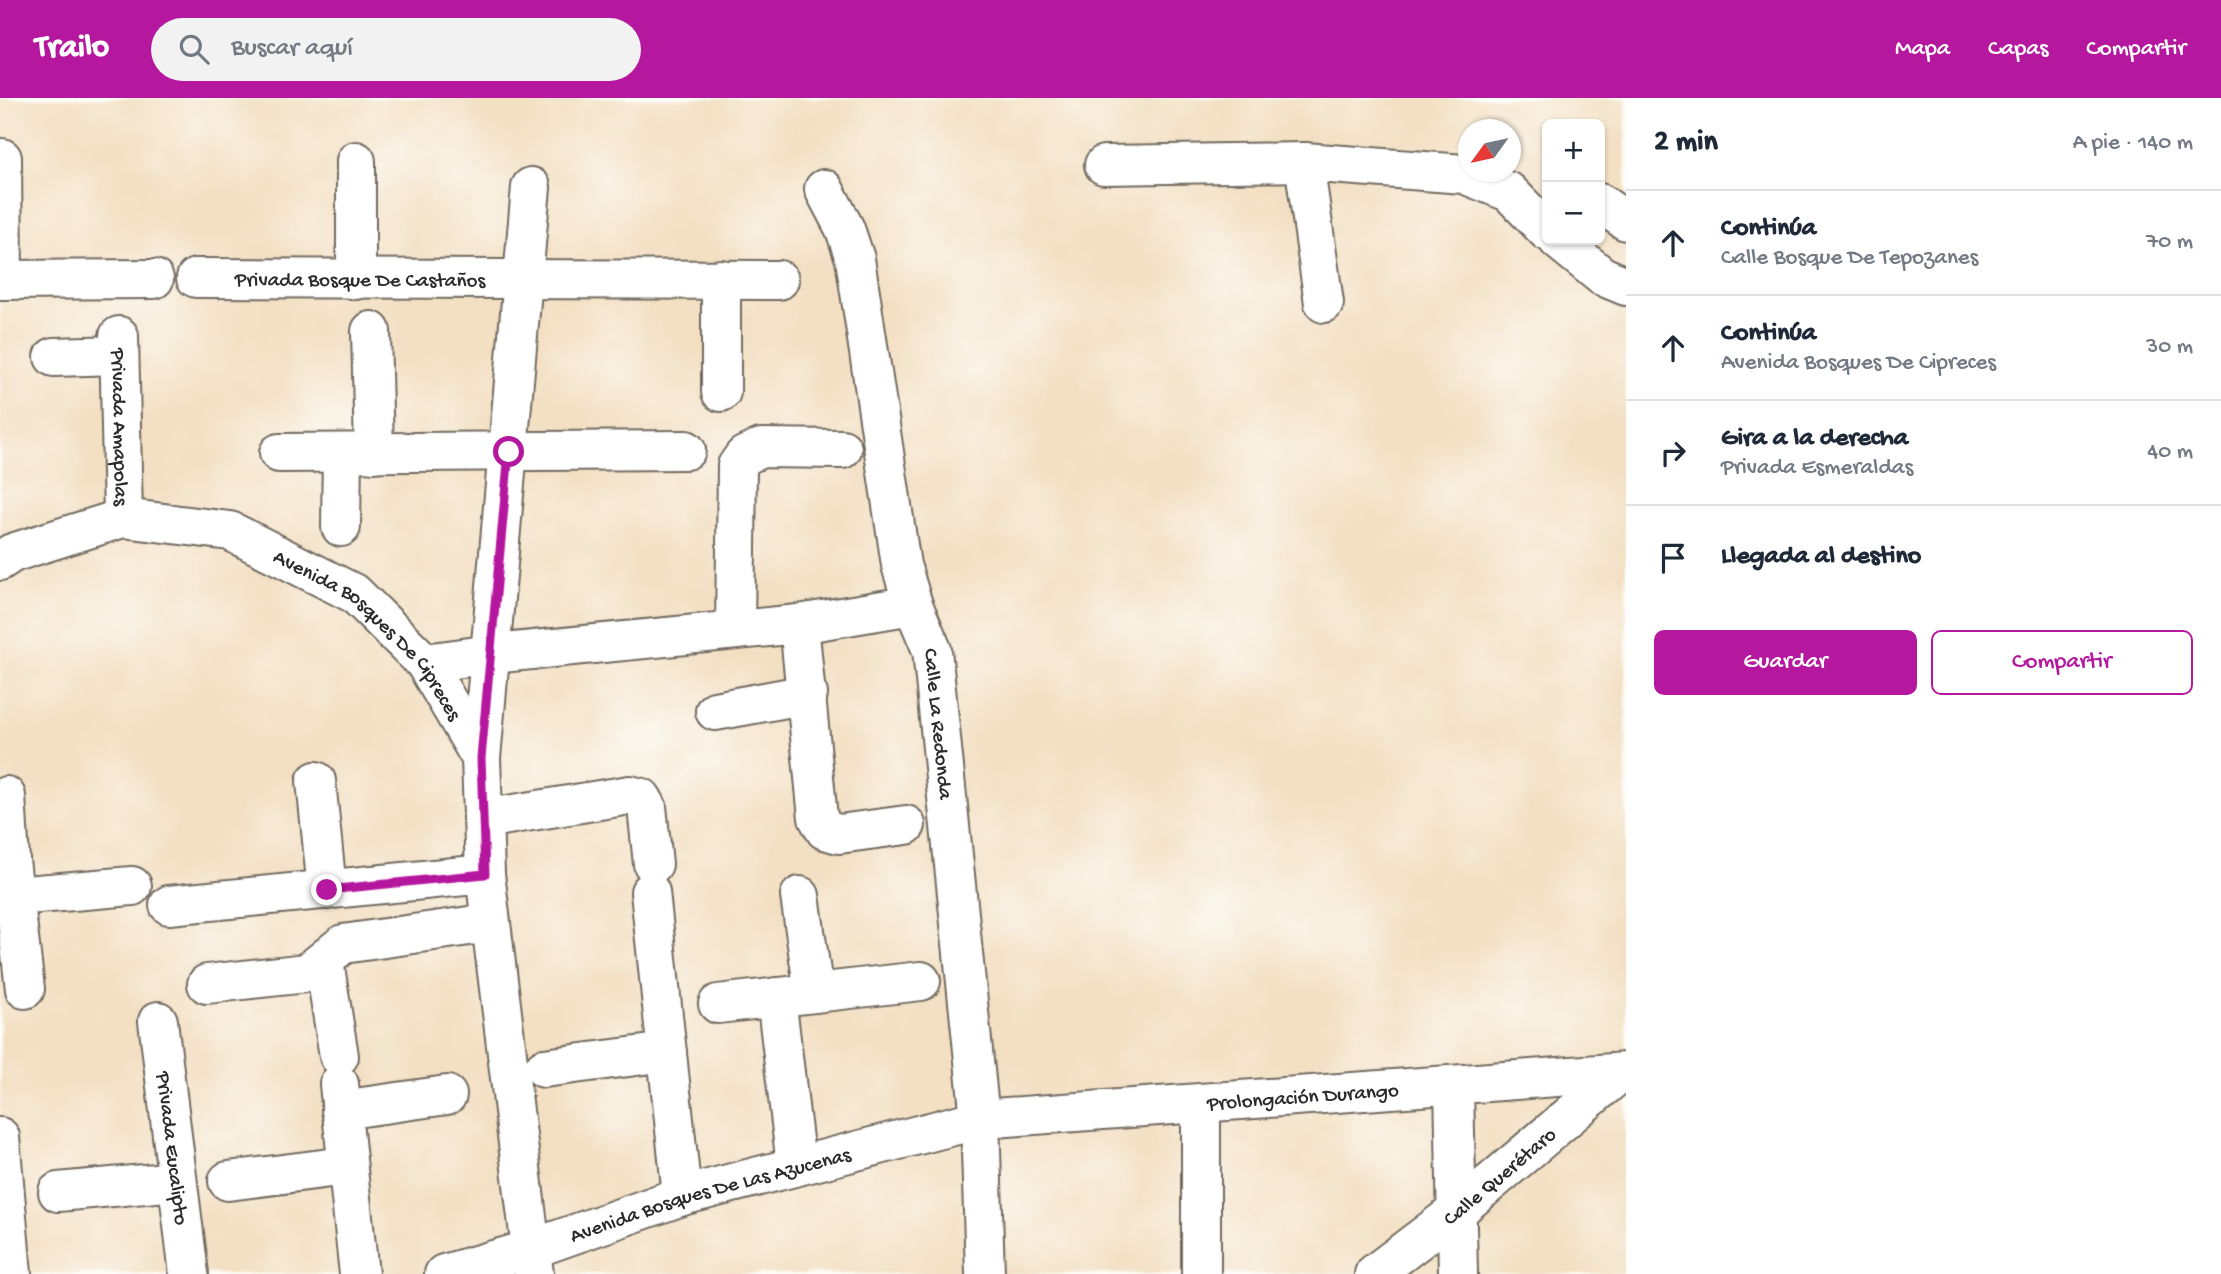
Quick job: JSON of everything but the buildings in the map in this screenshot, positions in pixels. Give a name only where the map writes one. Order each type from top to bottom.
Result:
[{"type":"street","points":[[2,158],[2,280],[154,279]]},
{"type":"street","points":[[356,161],[356,280]]},
{"type":"street","points":[[1304,162],[1324,303]]},
{"type":"street","points":[[1104,165],[1304,162],[1464,174],[1509,191],[1542,226]]},
{"type":"street","points":[[481,758],[531,187]]},
{"type":"street","name":"Calle La Redonda","points":[[824,189],[845,229],[855,259],[901,565],[913,605],[932,650],[980,1119],[985,1274]]},
{"type":"street","points":[[1605,206],[1626,221]]},
{"type":"street","points":[[1564,245],[1602,276],[1626,286]]},
{"type":"street","name":"Privada Bosque De Castaños","points":[[197,278],[779,280]]},
{"type":"street","points":[[721,279],[721,392]]},
{"type":"street","points":[[341,527],[358,453],[371,331]]},
{"type":"street","name":"Privada Amapolas","points":[[54,358],[119,346],[123,518]]},
{"type":"street","points":[[735,630],[737,466],[744,456],[761,449],[842,449]]},
{"type":"street","points":[[279,453],[685,450]]},
{"type":"street","name":"Avenida Bosques De Cipreces","points":[[4,546],[123,518],[230,531],[355,594],[425,663],[481,758],[485,874],[532,1262]]},
{"type":"street","points":[[425,663],[799,624],[913,605]]},
{"type":"street","points":[[799,624],[808,694],[818,818],[825,830],[839,834],[906,825]]},
{"type":"street","points":[[715,710],[808,694]]},
{"type":"street","points":[[316,781],[327,890]]},
{"type":"street","points":[[483,819],[630,795],[642,798],[647,807],[682,1196]]},
{"type":"street","points":[[6,796],[8,872],[25,989]]},
{"type":"street","points":[[8,872],[132,886]]},
{"type":"street","points":[[169,905],[485,874]]},
{"type":"street","points":[[800,896],[814,993]]},
{"type":"street","points":[[207,984],[307,973],[342,944],[491,923]]},
{"type":"street","points":[[324,961],[340,1083],[346,1166],[359,1274]]},
{"type":"street","points":[[718,1004],[921,981]]},
{"type":"street","points":[[776,997],[796,1165]]},
{"type":"street","name":"Privada Eucalipto","points":[[158,1021],[189,1274]]},
{"type":"street","points":[[544,1068],[667,1052]]},
{"type":"street","name":"Prolongación Durango","points":[[980,1119],[1623,1072]]},
{"type":"street","name":"Calle Querétaro","points":[[1374,1274],[1457,1211],[1623,1072]]},
{"type":"street","points":[[340,1083],[447,1095]]},
{"type":"street","points":[[1454,1086],[1458,1274]]},
{"type":"street","points":[[1200,1104],[1201,1274]]},
{"type":"street","name":"Avenida Bosques De Las Azucenas","points":[[444,1274],[532,1262],[682,1196],[980,1119]]},
{"type":"street","points":[[0,1137],[12,1274]]},
{"type":"street","points":[[228,1181],[346,1166]]},
{"type":"street","points":[[58,1192],[177,1181]]},
{"type":"route","points":[[327,890],[485,874],[481,758],[509,452]]}]
